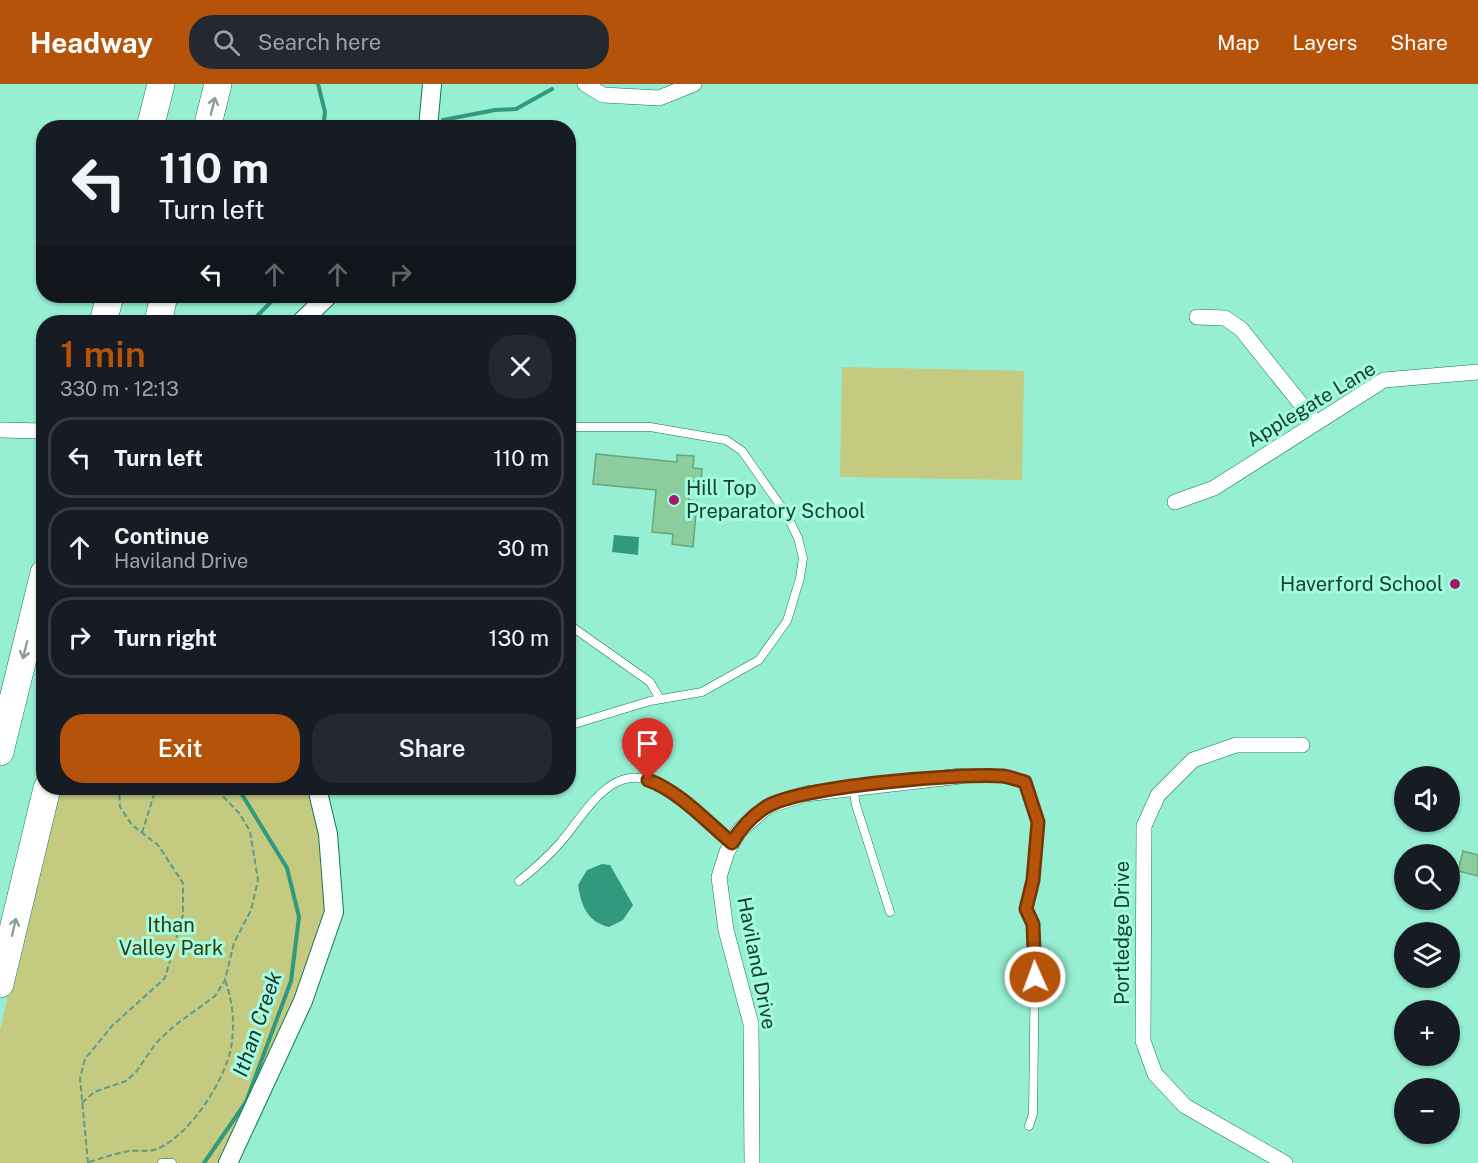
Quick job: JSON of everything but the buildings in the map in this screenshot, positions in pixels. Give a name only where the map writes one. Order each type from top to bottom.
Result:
[{"type":"highway","points":[[152,120],[161,84]]},
{"type":"highway","points":[[209,120],[218,84]]},
{"type":"highway","points":[[0,752],[36,606]]},
{"type":"highway","points":[[0,984],[45,795]]},
{"type":"street","points":[[429,120],[432,84]]},
{"type":"street","points":[[585,84],[603,95],[659,98],[694,84]]},
{"type":"street","points":[[309,315],[321,303]]},
{"type":"street","points":[[1197,316],[1225,318],[1241,329],[1316,423]]},
{"type":"street","name":"Applegate Lane","points":[[1175,502],[1214,488],[1384,380],[1478,372]]},
{"type":"street","points":[[0,430],[36,431]]},
{"type":"street","name":"Portledge Drive","points":[[1285,1163],[1185,1106],[1155,1074],[1143,1041],[1144,826],[1158,795],[1193,760],[1236,745],[1302,745]]},
{"type":"street","name":"Haviland Drive","points":[[752,1163],[751,1024],[726,930],[719,878],[732,843],[739,831],[768,806],[805,794],[961,776]]},
{"type":"street","points":[[232,1162],[303,1001],[334,912],[328,834],[319,795]]},
{"type":"lane","points":[[576,427],[650,427],[726,440],[742,451],[787,515],[798,538],[803,558],[800,578],[787,621],[759,660],[702,692],[660,699],[576,724]]},
{"type":"lane","points":[[576,630],[650,682],[660,699]]},
{"type":"lane","points":[[961,776],[1005,776],[1025,782],[1038,822],[1033,880],[1026,909],[1033,924],[1036,1013],[1033,1114],[1029,1126]]},
{"type":"lane","points":[[519,881],[558,846],[597,795],[612,785],[636,778],[660,784],[732,843]]},
{"type":"lane","points":[[853,787],[855,805],[890,912]]},
{"type":"lane","points":[[162,1163],[172,1163]]},
{"type":"path","points":[[119,795],[120,807],[132,825],[158,845],[183,883],[183,915],[165,978],[112,1026],[85,1059],[80,1078],[88,1162],[130,1151],[155,1150],[184,1131],[199,1113],[213,1091],[230,1050],[234,1021],[231,995],[225,980]]},
{"type":"path","points":[[142,833],[154,795]]},
{"type":"path","points":[[82,1103],[94,1092],[126,1081],[136,1072],[156,1043],[174,1026],[215,996],[225,980],[234,943],[251,910],[258,880],[250,831],[239,813],[222,795]]},
{"type":"green space","points":[[842,367],[1024,371],[1022,480],[840,477]]},
{"type":"green space","name":"Ithan Valley Park","points":[[52,795],[318,795],[334,912],[228,1163],[0,1163],[0,1031]]},
{"type":"shaded area","points":[[614,535],[639,537],[638,555],[612,552]]},
{"type":"shaded area","points":[[602,864],[610,865],[633,905],[623,920],[609,927],[601,925],[586,912],[578,885],[587,870]]},
{"type":"waterway","name":"Ithan Creek","points":[[318,84],[325,112],[324,120]]},
{"type":"waterway","points":[[443,120],[495,110],[516,109],[552,89]]},
{"type":"waterway","name":"Ithan Creek","points":[[258,315],[270,303]]},
{"type":"waterway","name":"Ithan Creek","points":[[204,1163],[246,1102],[291,981],[299,917],[287,868],[242,795]]},
{"type":"place","name":"Hill Top Preparatory School","points":[[674,500]]},
{"type":"place","name":"Haverford School","points":[[1455,584]]},
{"type":"route","points":[[648,780],[660,784],[732,843],[739,831],[768,806],[805,794],[849,787],[961,776],[1005,776],[1025,782],[1038,822],[1033,880],[1026,909],[1033,924],[1035,977]]}]
